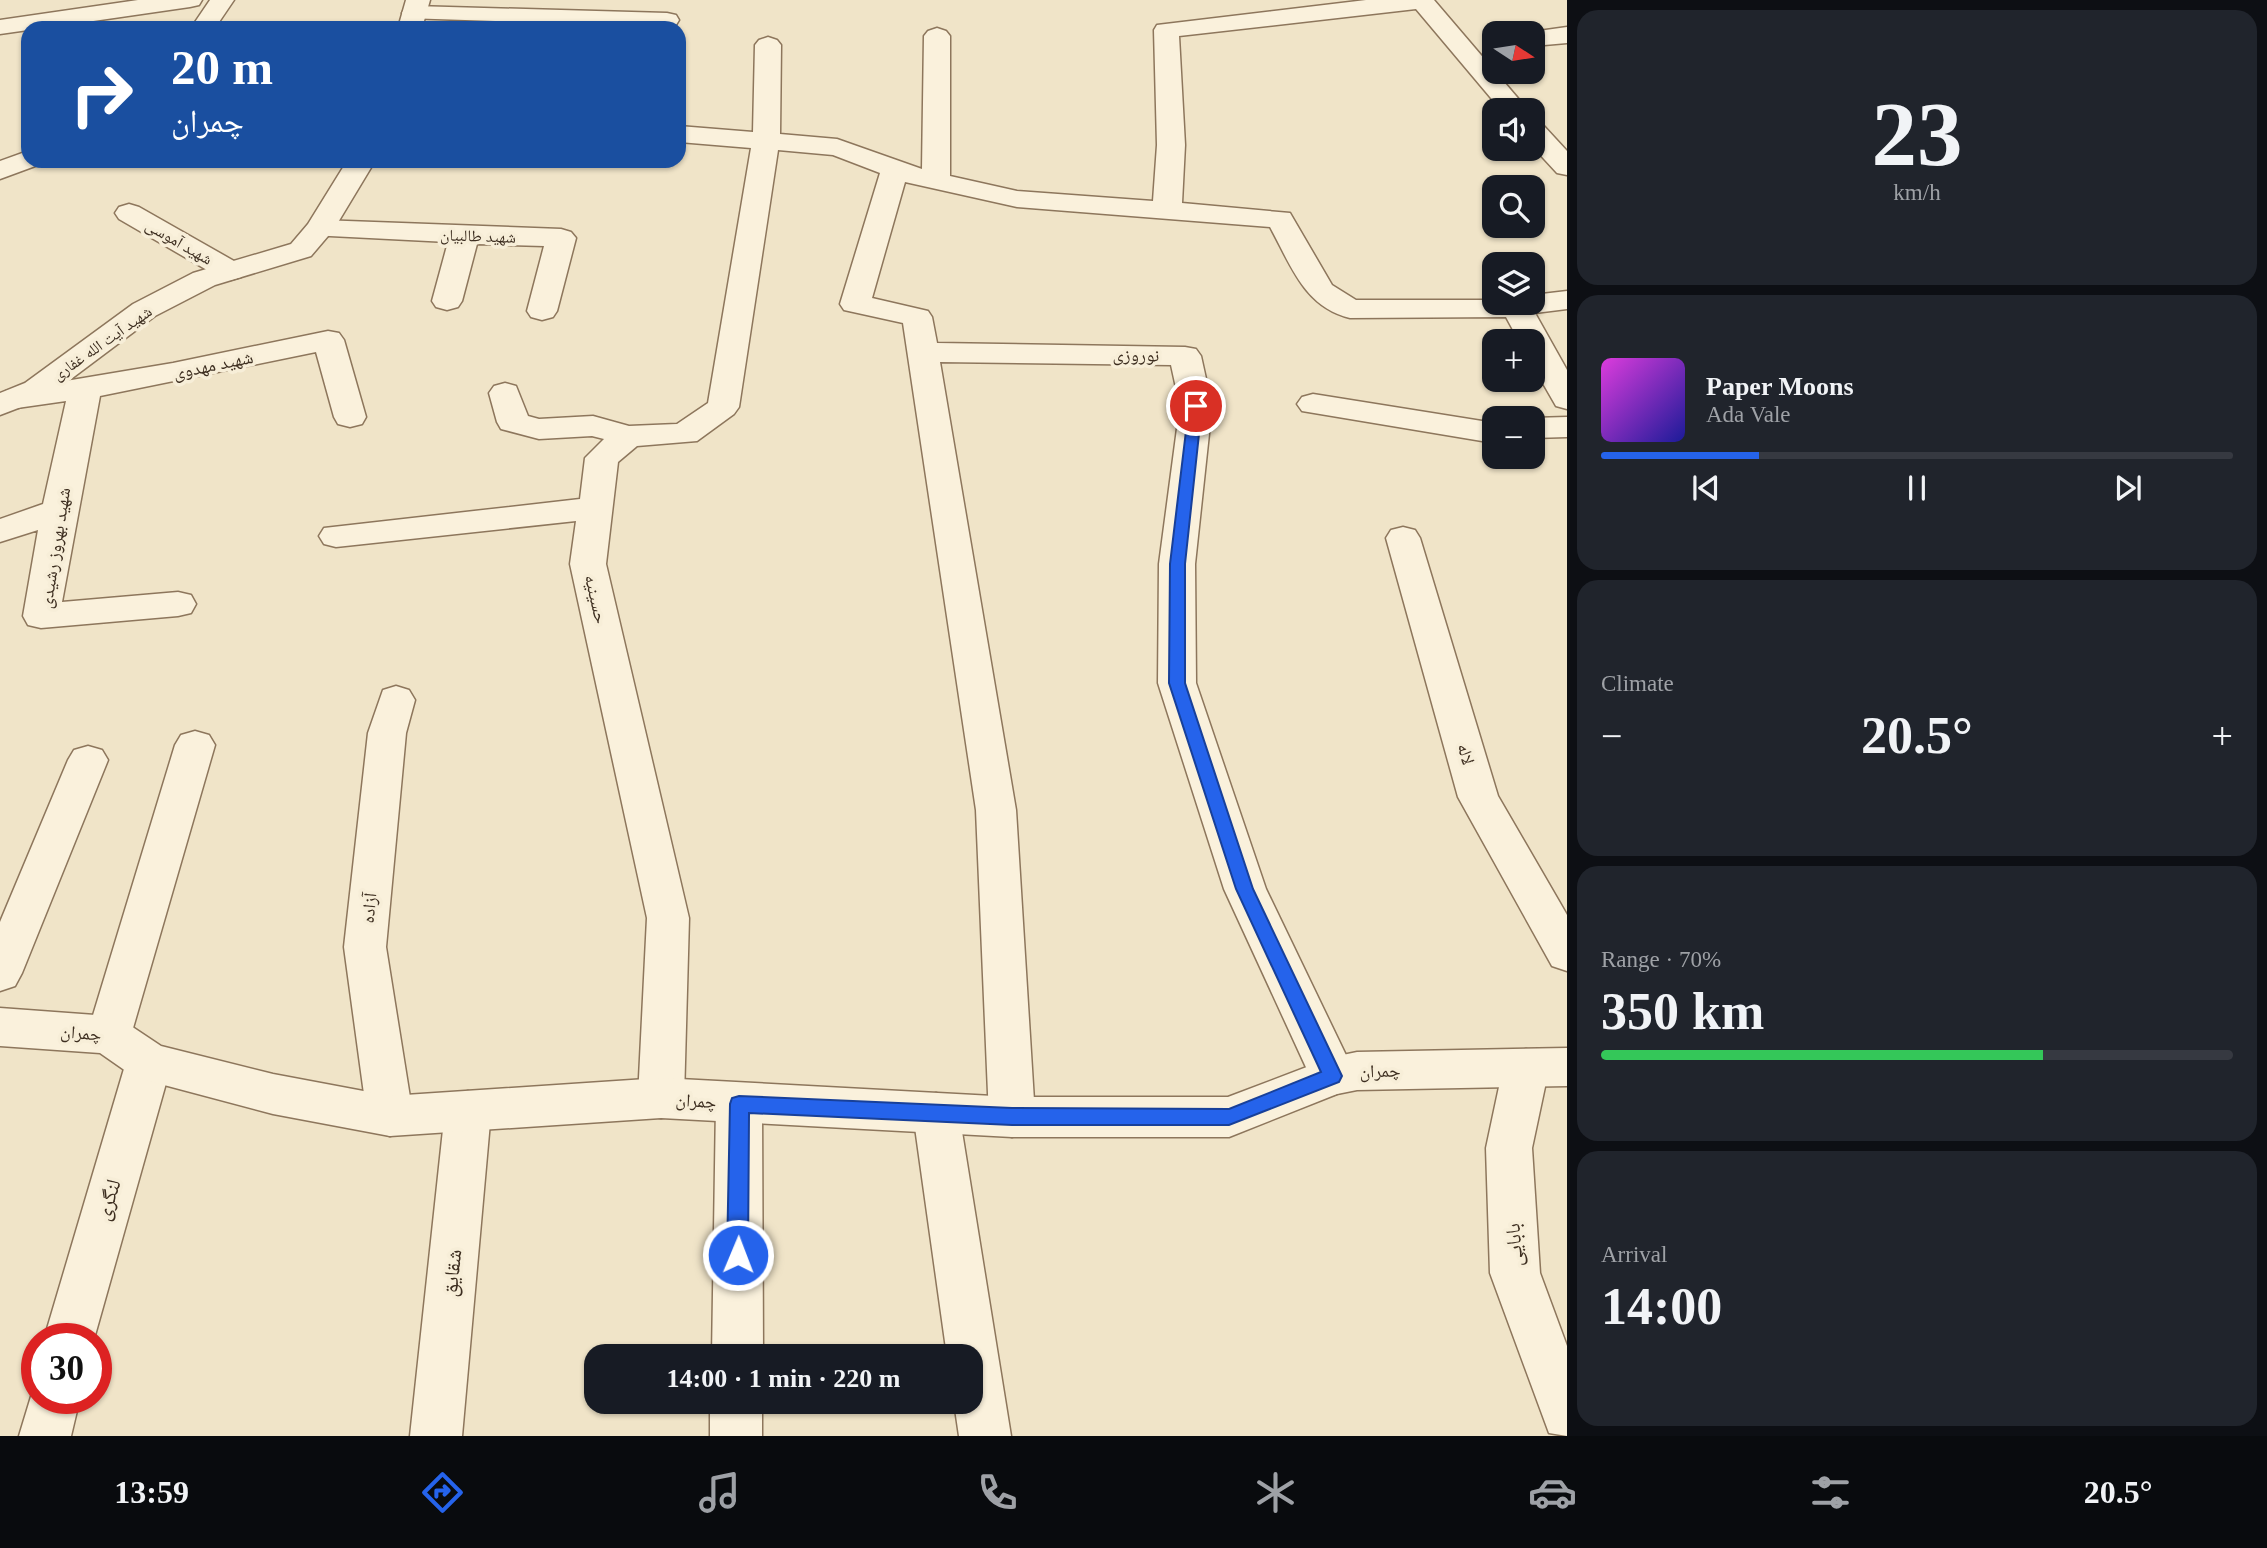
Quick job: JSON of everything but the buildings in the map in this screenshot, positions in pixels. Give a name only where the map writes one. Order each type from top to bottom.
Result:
[{"type":"street","points":[[42,21],[190,0]]},
{"type":"street","points":[[208,21],[222,0]]},
{"type":"street","points":[[1167,211],[1171,145],[1166,30],[1422,1],[1470,42],[1507,98]]},
{"type":"street","points":[[414,14],[667,19]]},
{"type":"street","points":[[0,27],[21,24]]},
{"type":"street","points":[[1545,37],[1567,35]]},
{"type":"street","points":[[936,181],[937,36]]},
{"type":"street","points":[[505,393],[513,422],[539,429],[593,426],[628,436],[685,433],[723,407],[766,141],[768,45]]},
{"type":"street","points":[[1545,129],[1567,128]]},
{"type":"street","points":[[686,135],[836,147],[895,169],[1017,200],[1280,219],[1320,291],[1350,309],[1482,307]]},
{"type":"street","points":[[1545,143],[1567,167]]},
{"type":"street","points":[[0,171],[21,162]]},
{"type":"street","name":"شهید آیت الله غفاری","points":[[9,402],[36,390],[144,310],[204,279],[301,250],[320,229],[357,168]]},
{"type":"street","points":[[895,169],[855,304],[917,317],[996,810],[1012,1116]]},
{"type":"street","name":"شهید آموسی","points":[[129,213],[230,271]]},
{"type":"street","name":"شهید طالبیان","points":[[320,229],[561,238],[542,312]]},
{"type":"street","points":[[447,301],[465,235]]},
{"type":"street","points":[[1545,303],[1567,300]]},
{"type":"street","points":[[1520,315],[1567,399]]},
{"type":"street","name":"شهید مهدوی","points":[[9,402],[182,372],[328,340],[350,417]]},
{"type":"street","name":"نوروزی","points":[[923,352],[1185,356],[1196,406],[1177,564],[1177,683],[1245,889],[1333,1076]]},
{"type":"street","name":"شهید بهروز رشیدی","points":[[85,389],[59,511],[41,616],[178,604]]},
{"type":"street","points":[[1313,404],[1482,430]]},
{"type":"street","points":[[1545,428],[1567,427]]},
{"type":"street","name":"حسینیه","points":[[628,436],[602,458],[588,564],[668,918],[661,1098]]},
{"type":"street","points":[[336,536],[595,508]]},
{"type":"street","points":[[0,531],[59,511]]},
{"type":"street","name":"لاله","points":[[1403,538],[1478,797],[1567,954]]},
{"type":"street","name":"آزاده","points":[[390,1116],[365,947],[387,733],[396,700]]},
{"type":"street","points":[[109,1034],[195,745]]},
{"type":"street","points":[[0,972],[88,760]]},
{"type":"street","name":"چمران","points":[[0,1027],[109,1034],[149,1062],[272,1094],[390,1116],[661,1098],[1012,1116],[1229,1117],[1333,1076],[1357,1071],[1547,1068]]},
{"type":"street","name":"لنگری","points":[[74,1323],[149,1062]]},
{"type":"street","name":"بابایی","points":[[1547,1068],[1509,1148],[1515,1273],[1567,1415]]},
{"type":"street","points":[[737,1344],[739,1104]]},
{"type":"street","name":"شقایق","points":[[436,1436],[468,1111]]},
{"type":"street","points":[[936,1113],[985,1436]]},
{"type":"street","points":[[45,1436],[50,1414]]},
{"type":"street","points":[[736,1414],[736,1436]]},
{"type":"route","points":[[738,1255],[739,1104],[1012,1116],[1229,1117],[1333,1076],[1245,889],[1177,683],[1177,564],[1196,406]]}]
